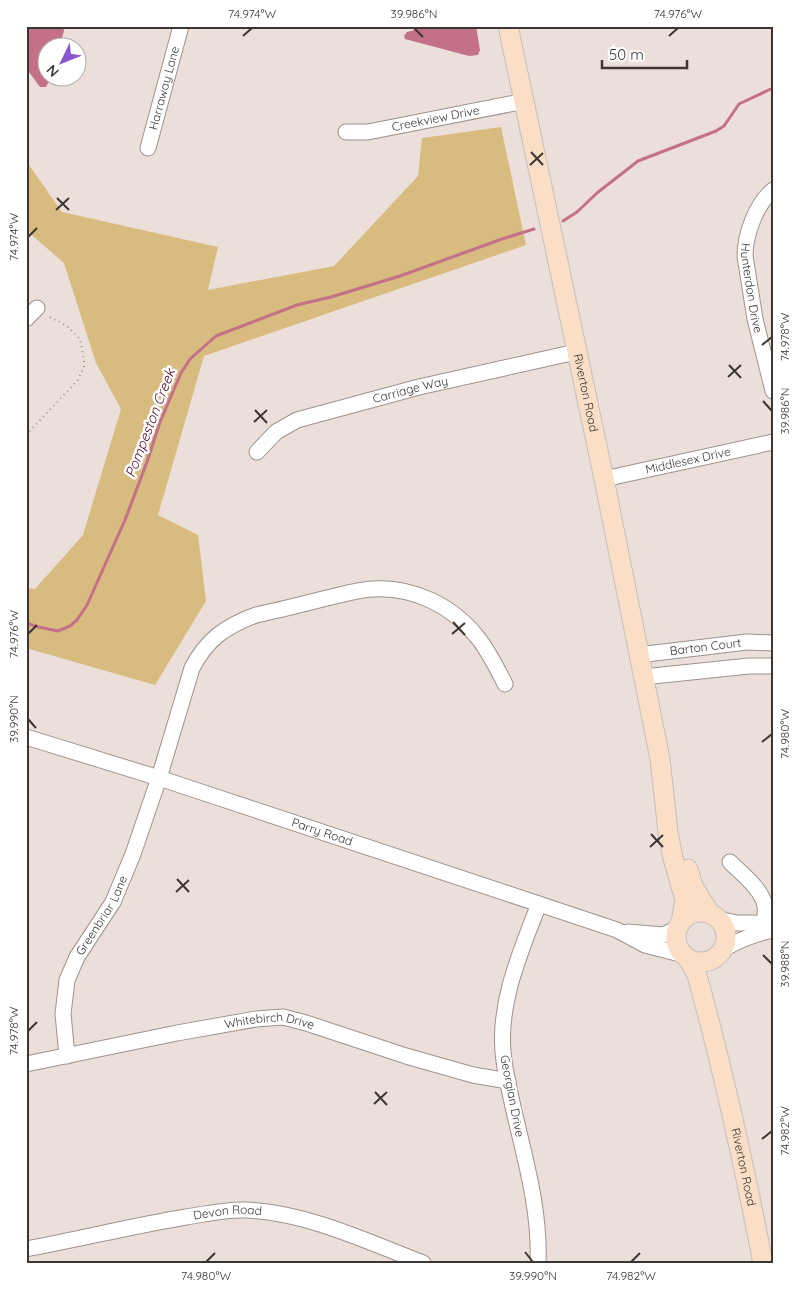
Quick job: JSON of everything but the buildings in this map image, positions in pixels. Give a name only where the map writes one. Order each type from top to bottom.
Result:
[{"type":"main road","name":"Riverton Road","points":[[508,26],[604,479],[660,759],[693,886],[714,916]]},
{"type":"main road","name":"Riverton Road","points":[[660,759],[668,832],[684,900],[679,926]]},
{"type":"main road","points":[[702,912],[714,916],[724,927],[726,934],[720,953],[704,963],[696,962],[686,957],[678,947],[676,940],[679,926],[688,916],[694,913],[702,912]]},
{"type":"main road","name":"Riverton Road","points":[[720,953],[711,981],[722,1071]]},
{"type":"main road","name":"Riverton Road","points":[[686,957],[696,972],[722,1071],[749,1189],[763,1263]]},
{"type":"street","name":"Harraway Lane","points":[[148,148],[181,26]]},
{"type":"street","name":"Creekview Drive","points":[[346,132],[368,132],[525,100]]},
{"type":"street","name":"Hunterdon Drive","points":[[773,190],[768,194],[752,221],[745,246],[755,319],[773,391]]},
{"type":"street","name":"Carriage Way","points":[[257,452],[276,432],[297,420],[419,387],[576,352]]},
{"type":"street","name":"Middlesex Drive","points":[[604,479],[773,442]]},
{"type":"street","name":"Greenbriar Lane","points":[[67,1056],[63,1014],[67,980],[78,957],[112,902],[133,854],[159,778],[192,668],[198,656],[217,635],[240,621],[256,615],[358,591],[388,589],[421,596],[453,612],[465,623],[486,649],[505,684]]},
{"type":"street","name":"Barton Court","points":[[638,655],[747,642],[773,643]]},
{"type":"street","points":[[747,642],[750,666]]},
{"type":"street","name":"Barton Court","points":[[643,677],[750,666],[773,666]]},
{"type":"street","name":"Parry Road","points":[[26,737],[159,778],[539,904],[617,930],[645,945],[686,957]]},
{"type":"street","points":[[730,862],[758,891],[763,899],[770,928]]},
{"type":"street","name":"Georgian Drive","points":[[538,1263],[539,1240],[532,1196],[504,1060],[503,1020],[512,980],[539,904]]},
{"type":"street","points":[[714,916],[737,923],[754,923],[770,928]]},
{"type":"street","name":"Parry Road","points":[[617,930],[663,935],[679,926]]},
{"type":"street","points":[[720,953],[739,940],[770,928]]},
{"type":"street","name":"Whitebirch Drive","points":[[26,1064],[177,1033],[256,1019],[283,1018],[306,1023],[406,1056],[473,1075],[508,1081]]},
{"type":"street","name":"Devon Road","points":[[26,1249],[154,1222],[228,1210],[246,1210],[282,1214],[320,1223],[423,1263]]},
{"type":"path","points":[[26,435],[78,380],[84,367],[82,346],[80,339],[74,332],[31,314]]},
{"type":"shaded area","points":[[26,26],[65,26],[62,38],[38,38],[38,84],[26,68]]},
{"type":"shaded area","points":[[429,26],[476,26],[480,50],[478,55],[469,56],[405,39],[404,36],[407,32]]},
{"type":"shaded area","points":[[501,127],[526,245],[204,356],[158,515],[198,535],[206,601],[155,685],[26,648],[26,588],[35,589],[83,535],[121,409],[96,363],[64,263],[26,230],[26,161],[62,212],[218,247],[208,290],[334,266],[418,176],[422,138]]},
{"type":"waterway","name":"Pompeston Creek","points":[[563,221],[577,212],[597,193],[638,161],[716,131],[724,126],[739,104],[773,88]]},
{"type":"waterway","name":"Pompeston Creek","points":[[26,623],[58,631],[70,626],[77,620],[87,605],[125,520],[160,422],[181,373],[190,359],[216,336],[297,305],[331,297],[400,276],[534,229]]}]
